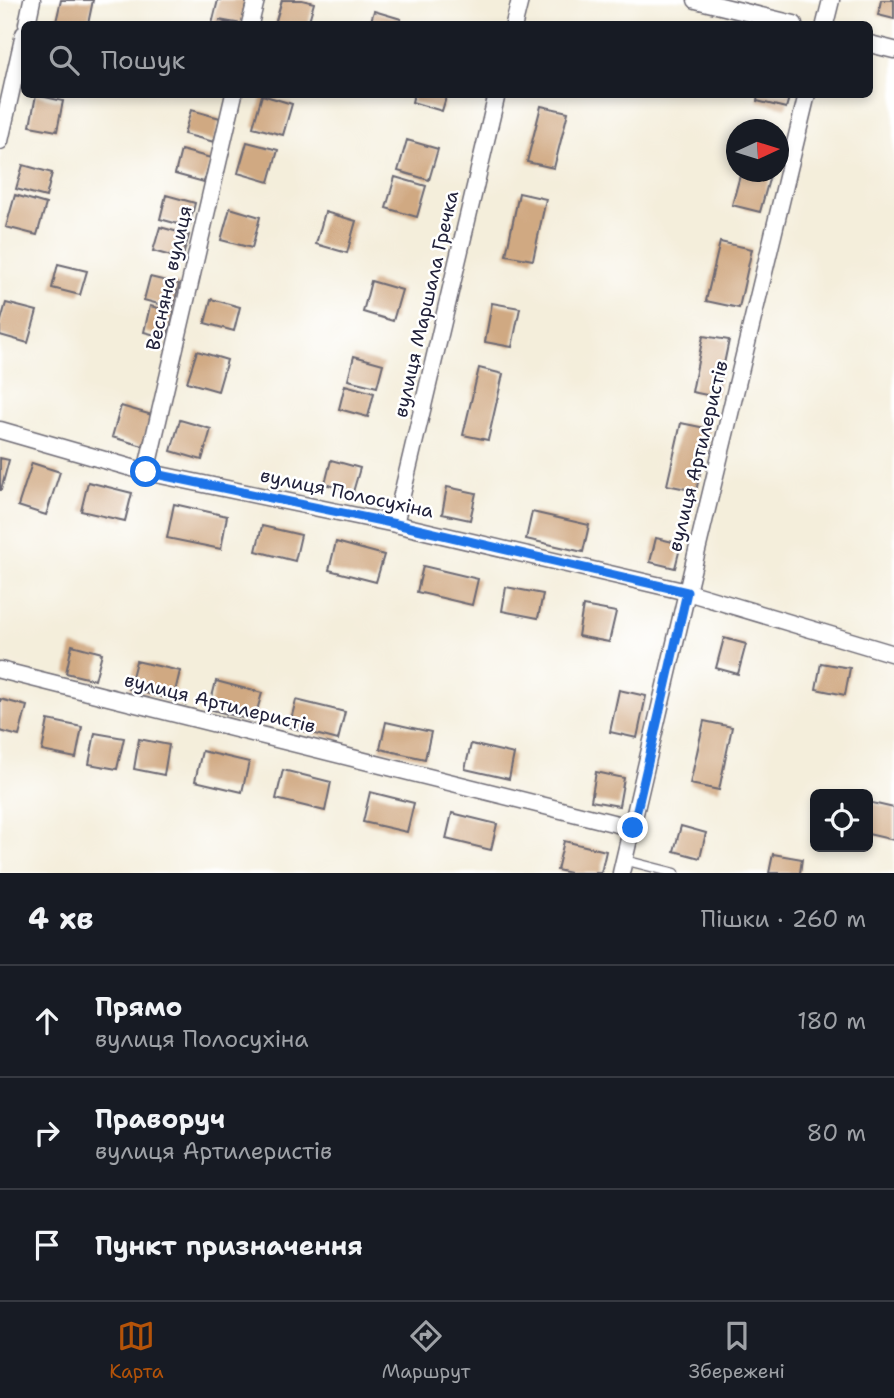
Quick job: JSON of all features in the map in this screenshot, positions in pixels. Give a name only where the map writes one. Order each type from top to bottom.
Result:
[{"type":"street","points":[[28,21],[32,0]]},
{"type":"street","points":[[251,21],[256,0]]},
{"type":"street","points":[[515,21],[520,0]]},
{"type":"street","points":[[696,0],[782,21]]},
{"type":"street","points":[[826,21],[831,0]]},
{"type":"street","points":[[873,45],[894,50]]},
{"type":"street","points":[[0,141],[21,47]]},
{"type":"street","name":"Весняна вулиця","points":[[146,472],[233,98]]},
{"type":"street","name":"вулиця Маршала Гречка","points":[[396,524],[496,98]]},
{"type":"street","name":"вулиця Артилеристів","points":[[623,867],[806,98]]},
{"type":"street","name":"вулиця Полосухіна","points":[[0,430],[146,472],[396,524],[687,592],[894,654]]},
{"type":"street","name":"вулиця Артилеристів","points":[[0,670],[633,828]]},
{"type":"lane","points":[[623,867],[675,873]]},
{"type":"building","points":[[61,0],[93,0],[89,21],[56,21]]},
{"type":"building","points":[[218,0],[247,0],[243,21],[213,21]]},
{"type":"building","points":[[282,0],[314,3],[309,21],[276,21]]},
{"type":"building","points":[[881,0],[894,0],[894,19],[878,15]]},
{"type":"building","points":[[374,11],[401,19],[401,21],[371,21]]},
{"type":"building","points":[[35,98],[63,101],[57,131],[30,126]]},
{"type":"building","points":[[261,98],[292,104],[283,135],[253,127]]},
{"type":"building","points":[[413,98],[446,98],[442,111],[412,102]]},
{"type":"building","points":[[757,98],[789,98],[786,108],[757,101]]},
{"type":"building","points":[[541,106],[568,112],[554,168],[527,162]]},
{"type":"building","points":[[191,110],[220,118],[214,142],[184,134]]},
{"type":"building","points":[[407,140],[438,149],[429,180],[398,171]]},
{"type":"building","points":[[247,142],[278,150],[269,182],[238,173]]},
{"type":"building","points":[[181,150],[211,158],[204,182],[175,174]]},
{"type":"building","points":[[23,165],[52,173],[46,197],[16,189]]},
{"type":"building","points":[[395,177],[426,186],[417,217],[386,208]]},
{"type":"building","points":[[738,182],[768,182],[760,212],[732,205]]},
{"type":"building","points":[[519,193],[546,199],[533,260],[506,255]]},
{"type":"building","points":[[15,195],[46,204],[37,235],[6,227]]},
{"type":"building","points":[[166,195],[195,203],[189,227],[160,219]]},
{"type":"building","points":[[230,208],[260,217],[252,248],[221,240]]},
{"type":"building","points":[[325,212],[356,221],[347,253],[316,244]]},
{"type":"building","points":[[160,227],[189,235],[182,259],[153,251]]},
{"type":"building","points":[[720,242],[752,249],[739,308],[706,301]]},
{"type":"building","points":[[58,264],[87,271],[80,295],[52,288]]},
{"type":"building","points":[[150,277],[179,284],[173,308],[144,300]]},
{"type":"building","points":[[371,281],[402,290],[393,321],[363,312]]},
{"type":"building","points":[[211,299],[240,307],[234,331],[205,323]]},
{"type":"building","points":[[6,303],[37,311],[28,343],[0,335]]},
{"type":"building","points":[[492,303],[520,308],[512,347],[485,342]]},
{"type":"building","points":[[150,306],[174,312],[167,338],[144,332]]},
{"type":"building","points":[[703,336],[729,340],[717,397],[692,392]]},
{"type":"building","points":[[197,351],[227,360],[218,391],[187,382]]},
{"type":"building","points":[[354,356],[383,364],[377,387],[348,380]]},
{"type":"building","points":[[479,368],[503,374],[488,440],[463,435]]},
{"type":"building","points":[[345,385],[374,393],[368,417],[339,409]]},
{"type":"building","points":[[121,406],[152,415],[143,446],[112,437]]},
{"type":"building","points":[[180,420],[211,429],[202,460],[171,451]]},
{"type":"building","points":[[681,423],[710,429],[696,491],[667,485]]},
{"type":"building","points":[[0,458],[9,460],[1,490],[0,490]]},
{"type":"building","points":[[331,460],[360,468],[353,492],[325,484]]},
{"type":"building","points":[[32,463],[60,472],[46,515],[18,506]]},
{"type":"building","points":[[88,482],[132,493],[125,521],[81,511]]},
{"type":"building","points":[[447,487],[476,493],[470,520],[442,514]]},
{"type":"building","points":[[174,504],[227,516],[221,549],[167,538]]},
{"type":"building","points":[[532,512],[589,525],[583,552],[526,539]]},
{"type":"building","points":[[262,526],[301,535],[295,561],[256,551]]},
{"type":"building","points":[[656,538],[681,544],[675,568],[650,562]]},
{"type":"building","points":[[336,542],[384,555],[376,582],[329,570]]},
{"type":"building","points":[[423,566],[478,579],[472,605],[417,592]]},
{"type":"building","points":[[506,587],[543,594],[538,618],[502,611]]},
{"type":"building","points":[[583,606],[616,612],[609,642],[578,636]]},
{"type":"building","points":[[724,638],[746,644],[738,674],[716,668]]},
{"type":"building","points":[[72,645],[102,653],[95,680],[66,673]]},
{"type":"building","points":[[136,661],[180,671],[173,700],[129,689]]},
{"type":"building","points":[[821,663],[850,668],[845,695],[816,689]]},
{"type":"building","points":[[216,681],[262,693],[254,721],[209,709]]},
{"type":"building","points":[[619,690],[646,696],[637,738],[610,732]]},
{"type":"building","points":[[0,699],[27,706],[19,736],[0,731]]},
{"type":"building","points":[[296,700],[345,712],[338,740],[289,727]]},
{"type":"building","points":[[48,720],[82,727],[76,758],[42,751]]},
{"type":"building","points":[[704,721],[732,727],[719,790],[690,784]]},
{"type":"building","points":[[386,722],[431,732],[425,759],[380,749]]},
{"type":"building","points":[[95,733],[124,738],[117,769],[89,764]]},
{"type":"building","points":[[139,739],[169,745],[164,775],[134,769]]},
{"type":"building","points":[[471,744],[514,754],[509,779],[465,769]]},
{"type":"building","points":[[202,751],[249,762],[242,792],[195,781]]},
{"type":"building","points":[[283,770],[331,782],[325,811],[276,799]]},
{"type":"building","points":[[596,772],[624,778],[619,806],[591,801]]},
{"type":"building","points":[[370,792],[414,803],[407,832],[363,822]]},
{"type":"building","points":[[873,803],[894,808],[894,840],[873,835]]},
{"type":"building","points":[[452,813],[497,824],[491,850],[446,839]]},
{"type":"building","points":[[681,826],[706,833],[700,858],[674,851]]},
{"type":"building","points":[[564,841],[606,851],[601,873],[570,873],[557,870]]},
{"type":"building","points":[[773,854],[802,859],[800,873],[769,873]]},
{"type":"route","points":[[146,472],[396,524],[687,592],[633,828]]}]
